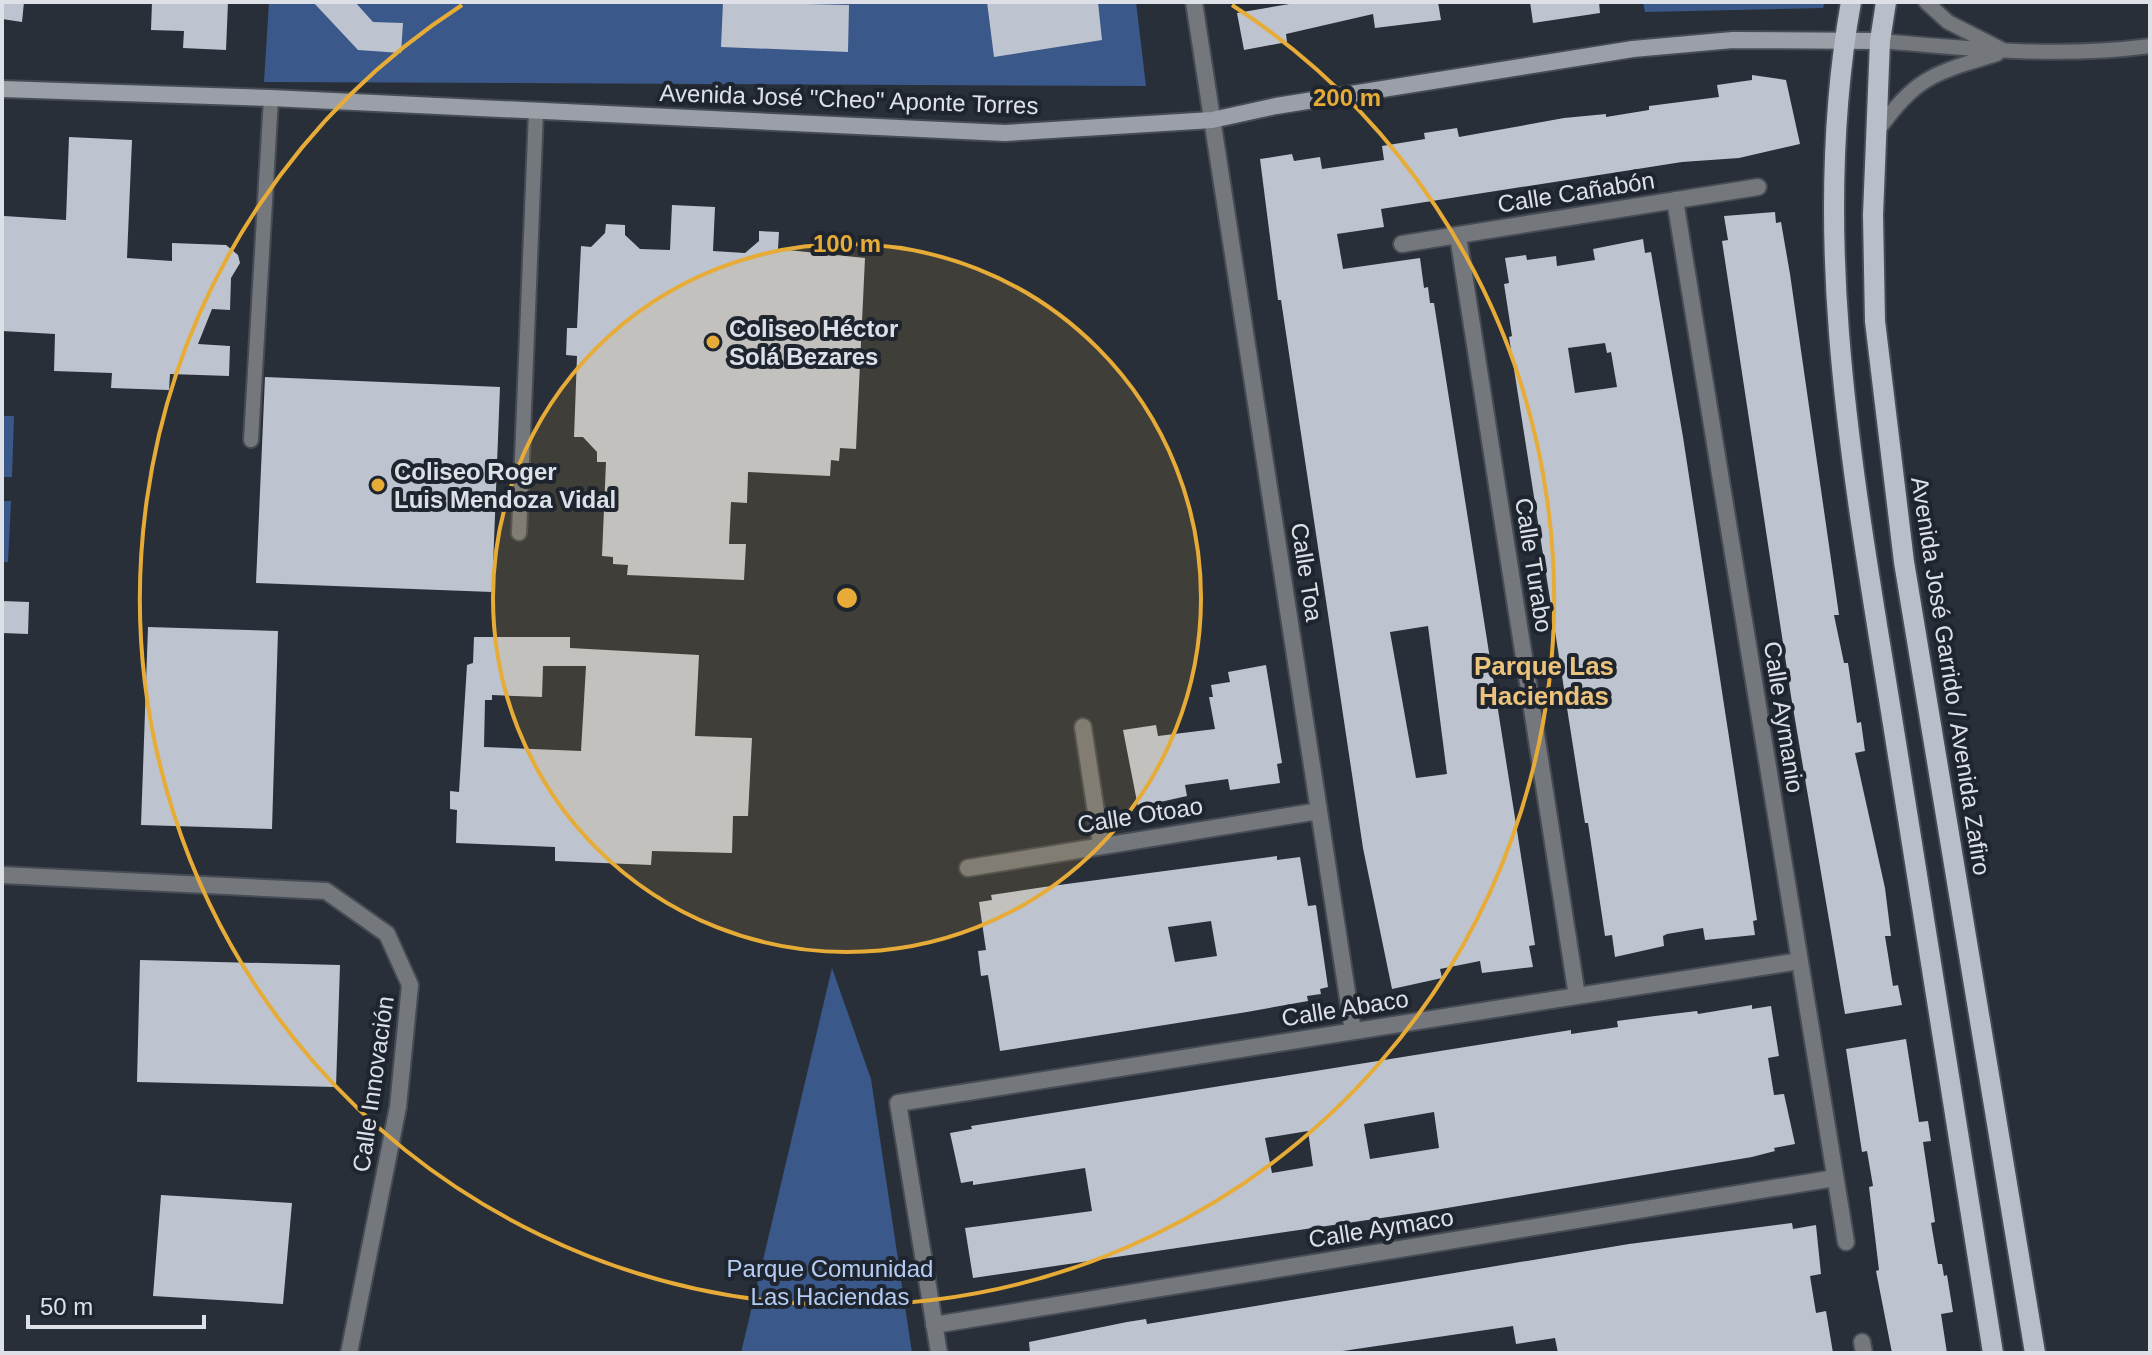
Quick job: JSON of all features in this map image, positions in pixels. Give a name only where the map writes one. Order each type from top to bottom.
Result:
[{"type":"main road","points":[[1851,2],[1834,192],[1836,297],[1849,451],[1993,1353]]},
{"type":"main road","name":"Avenida José Garrido / Avenida Zafiro","points":[[1886,2],[1880,41],[1873,215],[1875,321],[1904,562],[2035,1353]]},
{"type":"street","name":"Calle Toa","points":[[1194,2],[1353,1031]]},
{"type":"street","name":"Avenida José \"Cheo\" Aponte Torres","points":[[2,89],[271,98],[1005,133],[1212,120],[1276,106],[1633,49],[1733,40],[1880,41]]},
{"type":"street","name":"Calle Cañabón","points":[[1402,244],[1758,187]]},
{"type":"street","name":"Calle Aymanio","points":[[1675,200],[1846,1242]]},
{"type":"street","name":"Calle Turabo","points":[[1458,236],[1577,996]]},
{"type":"street","points":[[1083,727],[1101,845]]},
{"type":"street","name":"Calle Otoao","points":[[968,868],[1319,811]]},
{"type":"street","name":"Calle Innovación","points":[[2,875],[326,891],[387,934],[410,985],[398,1107],[349,1353]]},
{"type":"street","name":"Calle Abaco","points":[[934,1325],[898,1103],[1800,961]]},
{"type":"street","name":"Calle Aymaco","points":[[934,1325],[1835,1178]]},
{"type":"street","points":[[934,1325],[939,1353]]},
{"type":"lane","points":[[1926,2],[1948,22],[2005,52]]},
{"type":"lane","points":[[1880,41],[2005,52],[2107,52],[2150,46]]},
{"type":"lane","points":[[1876,133],[1901,98],[1922,80],[1949,67],[2005,52]]},
{"type":"lane","points":[[251,440],[271,98]]},
{"type":"lane","points":[[519,533],[536,111]]},
{"type":"green space","points":[[269,2],[1136,2],[1146,86],[264,82]]},
{"type":"green space","points":[[1643,2],[1825,2],[1823,8],[1645,12]]},
{"type":"green space","points":[[2,416],[14,416],[12,477],[2,477]]},
{"type":"green space","points":[[2,501],[11,501],[8,562],[2,562]]},
{"type":"green space","name":"Parque Comunidad Las Haciendas","points":[[832,968],[871,1079],[912,1353],[741,1353]]},
{"type":"building","points":[[2,2],[24,2],[22,22],[2,19]]},
{"type":"building","points":[[152,2],[228,2],[226,50],[183,48],[184,31],[151,30]]},
{"type":"building","points":[[313,2],[355,2],[373,22],[403,23],[401,53],[358,50]]},
{"type":"building","points":[[723,2],[849,5],[848,52],[721,47]]},
{"type":"building","points":[[987,2],[1098,2],[1102,40],[994,57]]},
{"type":"building","points":[[1301,2],[1438,2],[1441,20],[1375,28],[1373,14],[1286,34],[1287,42],[1244,50],[1237,13]]},
{"type":"building","points":[[1530,2],[1599,2],[1600,13],[1533,23]]},
{"type":"building","points":[[1752,75],[1786,80],[1800,144],[1739,158],[1682,162],[1381,209],[1384,227],[1337,234],[1343,269],[1420,258],[1424,288],[1428,287],[1430,303],[1434,303],[1535,945],[1529,946],[1533,967],[1482,973],[1480,961],[1440,969],[1442,978],[1392,989],[1363,848],[1281,300],[1278,300],[1260,159],[1292,154],[1294,161],[1320,157],[1322,169],[1384,160],[1382,146],[1425,139],[1424,133],[1457,128],[1459,137],[1564,118],[1606,114],[1606,117],[1649,110],[1649,106],[1719,97],[1717,85],[1752,80]],"holes":[[[1428,626],[1447,774],[1416,778],[1390,632]]]},
{"type":"building","points":[[69,137],[132,140],[127,258],[172,261],[172,243],[226,245],[238,255],[240,263],[231,278],[230,310],[212,309],[198,344],[230,346],[229,376],[170,374],[169,390],[111,388],[112,373],[54,371],[55,334],[2,331],[4,216],[66,220]]},
{"type":"building","name":"Coliseo Héctor Solá Bezares","points":[[672,205],[715,207],[713,251],[745,253],[759,241],[759,231],[779,232],[778,249],[865,258],[856,449],[840,448],[839,461],[831,460],[830,476],[748,472],[747,503],[731,502],[729,544],[746,544],[744,580],[627,575],[628,565],[613,564],[613,557],[602,556],[606,462],[597,462],[597,452],[583,437],[574,437],[577,356],[566,355],[567,328],[577,328],[581,246],[591,247],[605,233],[606,224],[625,225],[625,235],[640,249],[670,250]]},
{"type":"building","points":[[1775,212],[1776,223],[1781,222],[1790,274],[1839,615],[1834,615],[1844,663],[1848,663],[1857,723],[1861,722],[1865,751],[1855,753],[1885,888],[1891,936],[1885,936],[1893,986],[1898,985],[1902,1005],[1845,1014],[1791,696],[1722,241],[1728,240],[1724,216]]},
{"type":"building","points":[[1643,239],[1645,253],[1651,252],[1683,437],[1757,920],[1753,921],[1755,935],[1705,940],[1703,928],[1667,934],[1663,936],[1664,946],[1615,957],[1612,935],[1605,936],[1588,823],[1585,823],[1509,337],[1512,336],[1504,284],[1509,283],[1505,258],[1526,255],[1527,260],[1556,256],[1557,266],[1595,260],[1593,249]],"holes":[[[1605,343],[1607,353],[1611,352],[1617,387],[1575,393],[1568,348]]]},
{"type":"building","name":"Coliseo Roger Luis Mendoza Vidal","points":[[265,377],[500,387],[492,592],[256,583]]},
{"type":"building","points":[[2,601],[29,602],[28,634],[2,633]]},
{"type":"building","points":[[148,627],[278,631],[272,829],[141,825]]},
{"type":"building","points":[[474,637],[570,637],[570,648],[699,655],[695,736],[752,738],[748,816],[733,816],[732,853],[652,851],[651,865],[555,861],[555,847],[456,843],[457,810],[450,809],[450,791],[459,792],[467,665],[473,663]],"holes":[[[543,666],[586,666],[581,751],[484,747],[485,700],[492,700],[492,695],[542,697]]]},
{"type":"building","points":[[1266,665],[1282,763],[1277,764],[1280,783],[1230,790],[1228,779],[1185,785],[1187,796],[1138,807],[1123,730],[1156,725],[1158,736],[1215,729],[1209,697],[1213,697],[1211,685],[1230,682],[1228,672]]},
{"type":"building","points":[[1277,856],[1277,860],[1300,857],[1308,906],[1316,905],[1328,987],[1320,989],[1321,994],[1307,996],[1308,1001],[1000,1051],[988,975],[981,976],[978,951],[986,950],[979,902],[992,900],[991,895]],"holes":[[[1211,921],[1217,956],[1175,962],[1168,927]]]},
{"type":"building","points":[[140,960],[340,965],[336,1087],[137,1082]]},
{"type":"building","points":[[1752,1005],[1752,1009],[1771,1006],[1779,1056],[1768,1058],[1774,1095],[1784,1094],[1795,1144],[1752,1157],[1429,1211],[973,1278],[965,1228],[1092,1211],[1085,1168],[973,1185],[973,1181],[961,1183],[950,1133],[972,1129],[971,1126],[1571,1030],[1571,1034],[1618,1027],[1617,1021],[1697,1011],[1698,1014]],"holes":[[[1434,1112],[1439,1148],[1370,1159],[1364,1124]],[[1308,1131],[1313,1166],[1272,1173],[1265,1138]]]},
{"type":"building","points":[[1906,1039],[1919,1122],[1928,1121],[1931,1141],[1923,1142],[1935,1222],[1931,1223],[1938,1264],[1942,1264],[1944,1276],[1947,1275],[1953,1312],[1941,1314],[1947,1353],[1892,1353],[1876,1271],[1879,1270],[1869,1187],[1873,1186],[1867,1151],[1862,1152],[1846,1049]]},
{"type":"building","points":[[161,1195],[292,1203],[283,1304],[153,1296]]},
{"type":"building","points":[[1792,1223],[1793,1229],[1816,1225],[1821,1274],[1810,1276],[1816,1313],[1826,1311],[1833,1353],[1558,1353],[1555,1338],[1516,1344],[1513,1326],[1329,1353],[1030,1353],[1029,1342],[1127,1322],[1146,1319],[1147,1324],[1629,1244]]},
{"type":"place","name":"Coliseo Héctor Solá Bezares","points":[[713,342]]},
{"type":"place","name":"Coliseo Roger Luis Mendoza Vidal","points":[[378,485]]},
{"type":"district","name":"Parque Las Haciendas","points":[[1544,681]]}]
